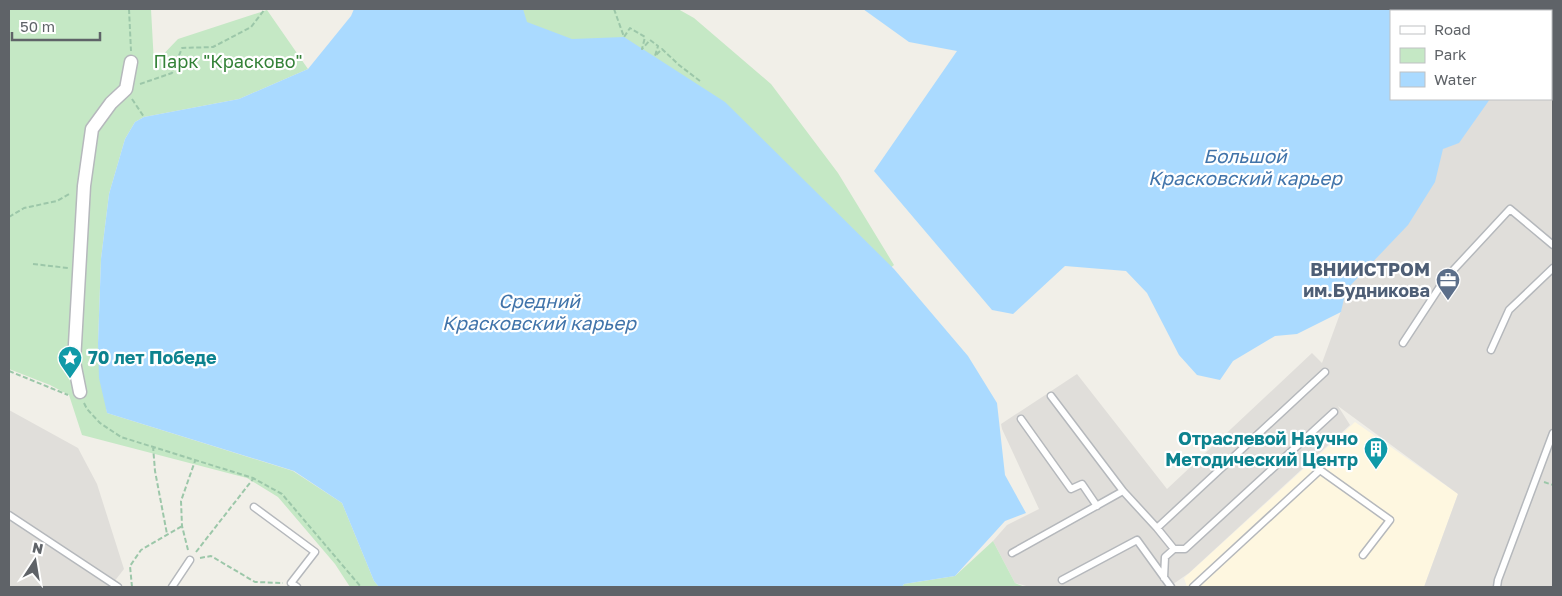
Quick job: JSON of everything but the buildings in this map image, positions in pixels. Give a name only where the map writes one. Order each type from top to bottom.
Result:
[{"type":"street","points":[[80,392],[74,362],[84,186],[92,129],[111,103],[126,89],[132,62]]},
{"type":"lane","points":[[1403,342],[1445,279],[1510,209],[1553,245]]},
{"type":"lane","points":[[1491,350],[1509,310],[1553,268]]},
{"type":"lane","points":[[1157,528],[1325,372]]},
{"type":"lane","points":[[1051,396],[1123,491],[1174,549]]},
{"type":"lane","points":[[1164,578],[1165,557],[1174,549],[1185,548],[1334,412]]},
{"type":"lane","points":[[1021,419],[1070,489],[1082,484],[1097,506]]},
{"type":"lane","points":[[1497,587],[1553,433]]},
{"type":"lane","points":[[1193,587],[1320,470],[1390,520],[1363,556]]},
{"type":"lane","points":[[1012,553],[1123,491]]},
{"type":"lane","points":[[254,507],[315,552],[292,586]]},
{"type":"lane","points":[[9,515],[118,587]]},
{"type":"lane","points":[[1062,580],[1137,540],[1171,587]]},
{"type":"lane","points":[[172,587],[190,560]]},
{"type":"path","points":[[129,9],[132,62]]},
{"type":"path","points":[[144,117],[126,89],[172,74],[182,48],[214,47],[250,27],[265,9]]},
{"type":"path","points":[[614,9],[624,37],[630,28],[645,37],[642,48],[650,40],[658,46],[655,56],[662,49],[679,66],[700,81]]},
{"type":"path","points":[[9,217],[24,208],[57,201],[84,186]]},
{"type":"path","points":[[33,264],[79,269]]},
{"type":"path","points":[[9,372],[69,396],[80,392],[87,409],[100,424],[120,437],[253,478],[282,494],[361,587]]},
{"type":"path","points":[[153,446],[155,471],[167,534]]},
{"type":"path","points":[[190,560],[182,526],[181,501],[196,460]]},
{"type":"path","points":[[190,560],[253,478]]},
{"type":"path","points":[[132,587],[130,566],[141,550],[182,526]]},
{"type":"path","points":[[190,560],[211,556],[255,582],[292,586]]},
{"type":"shaded area","name":"ВНИИСТРОМ им.Будникова","points":[[1552,20],[1553,587],[1424,587],[1458,494],[1338,406],[1350,425],[1189,573],[1169,587],[1030,587],[1015,583],[993,541],[1007,525],[1039,509],[1001,424],[1077,374],[1167,489],[1312,353],[1322,363],[1341,311],[1345,290],[1443,149],[1489,100],[1552,100]]},
{"type":"shaded area","points":[[9,410],[78,448],[97,484],[124,569],[110,587],[9,587]]},
{"type":"shaded area","points":[[1355,422],[1458,494],[1424,587],[1187,587],[1184,578]]},
{"type":"green space","name":"Парк \"Красково\"","points":[[9,9],[151,9],[154,64],[178,39],[267,10],[308,69],[239,99],[144,117],[135,122],[125,139],[109,194],[101,259],[98,343],[107,413],[293,471],[342,503],[374,581],[379,587],[350,587],[335,564],[278,497],[247,478],[82,435],[69,395],[50,385],[9,369]]},
{"type":"green space","points":[[520,9],[678,9],[694,18],[771,84],[838,173],[894,265],[889,269],[572,42],[525,29]]},
{"type":"green space","points":[[993,541],[1015,583],[1025,587],[902,587],[904,584],[955,576]]},
{"type":"water","name":"Средний Красковский карьер","points":[[354,9],[523,9],[527,22],[572,39],[624,37],[725,102],[894,269],[968,356],[997,403],[1005,475],[1026,513],[1005,521],[955,576],[904,584],[902,587],[379,587],[374,581],[342,503],[294,471],[107,413],[99,378],[98,343],[101,259],[109,194],[125,139],[135,122],[144,117],[239,99],[308,69],[351,16]]},
{"type":"water","name":"Большой Красковский карьер","points":[[863,9],[1553,9],[1552,21],[1552,10],[1390,10],[1390,100],[1489,100],[1459,143],[1443,149],[1435,182],[1408,225],[1346,290],[1341,312],[1297,334],[1275,336],[1233,361],[1220,380],[1197,375],[1179,355],[1147,293],[1126,271],[1065,266],[1013,314],[992,310],[874,171],[957,51],[909,42]]},
{"type":"place","name":"ВНИИСТРОМ им.Будникова","points":[[1448,301]]},
{"type":"place","name":"70 лет Победе","points":[[70,379]]},
{"type":"place","name":"Отраслевой Научно Методический Центр","points":[[1376,470]]}]
